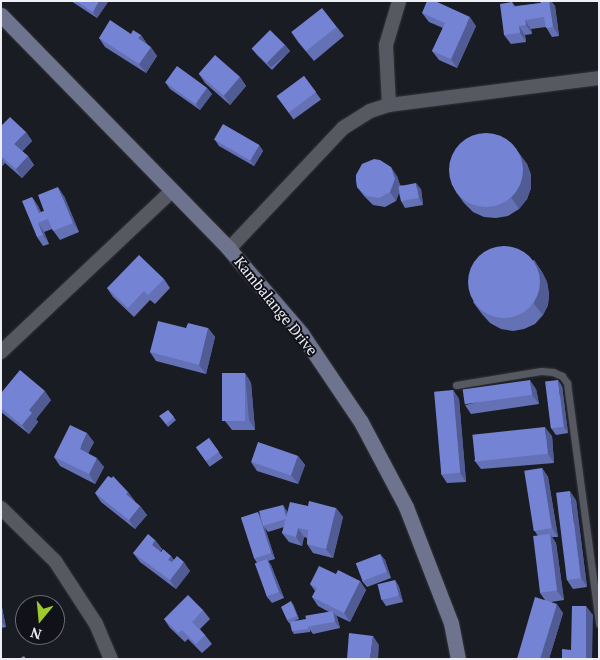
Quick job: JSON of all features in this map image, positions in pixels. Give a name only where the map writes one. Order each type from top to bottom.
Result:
[{"type":"street","points":[[389,105],[386,45],[399,1]]},
{"type":"street","name":"Kambalange Drive","points":[[1,15],[171,192],[229,249],[302,333],[361,422],[410,515],[450,624],[458,659]]},
{"type":"street","points":[[229,249],[343,128],[370,111],[389,105],[599,78]]},
{"type":"street","points":[[1,352],[171,192]]},
{"type":"street","points":[[1,508],[54,561],[96,624],[111,659]]},
{"type":"lane","points":[[456,385],[541,370],[562,376],[567,383],[599,624]]},
{"type":"building","points":[[76,1],[99,1],[93,12]]},
{"type":"building","points":[[427,1],[435,1],[470,17],[451,59],[432,51],[445,23],[422,13]]},
{"type":"building","points":[[540,1],[549,1],[553,27],[546,28],[544,17],[525,20],[526,25],[519,26],[520,33],[504,35],[500,4],[512,2],[513,7],[541,3]]},
{"type":"building","points":[[322,8],[337,27],[306,51],[291,32]]},
{"type":"building","points":[[110,20],[131,34],[133,30],[141,35],[138,38],[151,47],[139,64],[99,38]]},
{"type":"building","points":[[270,30],[285,45],[266,63],[252,48]]},
{"type":"building","points":[[215,55],[240,77],[224,96],[199,74]]},
{"type":"building","points":[[177,66],[207,88],[195,104],[165,82]]},
{"type":"building","points":[[304,76],[316,92],[289,112],[277,96]]},
{"type":"building","points":[[10,117],[26,132],[14,144],[28,156],[16,169],[1,156],[1,126]]},
{"type":"building","points":[[223,124],[259,145],[250,161],[214,140]]},
{"type":"building","points":[[486,133],[500,136],[512,144],[520,156],[523,170],[520,184],[512,196],[500,204],[486,207],[472,204],[460,196],[452,184],[449,170],[452,156],[460,144],[472,136]]},
{"type":"building","points":[[374,159],[380,160],[391,167],[395,179],[390,192],[379,198],[366,196],[357,187],[356,181],[356,175],[362,164]]},
{"type":"building","points":[[416,183],[419,198],[401,201],[398,186]]},
{"type":"building","points":[[58,187],[73,223],[53,231],[48,219],[38,223],[43,235],[37,237],[22,201],[32,197],[39,213],[44,211],[38,195]]},
{"type":"building","points":[[511,246],[530,256],[538,268],[540,282],[538,296],[530,308],[518,316],[497,318],[478,308],[470,296],[468,275],[478,256],[490,248]]},
{"type":"building","points":[[139,255],[164,279],[148,295],[144,291],[128,308],[107,288]]},
{"type":"building","points":[[158,321],[186,328],[188,323],[208,328],[199,365],[150,352]]},
{"type":"building","points":[[20,370],[45,391],[29,410],[32,413],[22,425],[1,408],[1,393]]},
{"type":"building","points":[[222,373],[245,373],[245,421],[222,421]]},
{"type":"building","points":[[530,380],[532,395],[465,404],[463,389]]},
{"type":"building","points":[[558,380],[564,427],[551,428],[545,382]]},
{"type":"building","points":[[453,390],[460,473],[441,474],[434,392]]},
{"type":"building","points":[[168,410],[174,417],[166,424],[159,416]]},
{"type":"building","points":[[70,425],[87,433],[80,449],[97,458],[89,474],[54,457]]},
{"type":"building","points":[[545,427],[548,454],[475,461],[472,435]]},
{"type":"building","points":[[209,438],[219,452],[206,461],[196,447]]},
{"type":"building","points":[[258,442],[298,456],[291,476],[251,462]]},
{"type":"building","points":[[542,468],[552,528],[534,531],[524,471]]},
{"type":"building","points":[[108,476],[112,478],[113,476],[128,492],[126,494],[140,506],[129,520],[95,493]]},
{"type":"building","points":[[570,491],[581,578],[567,580],[556,493]]},
{"type":"building","points":[[309,501],[336,508],[326,549],[307,544],[308,530],[298,528],[296,537],[282,533],[290,502],[308,506]]},
{"type":"building","points":[[283,505],[286,519],[263,526],[259,511]]},
{"type":"building","points":[[258,512],[271,553],[254,558],[241,518]]},
{"type":"building","points":[[148,534],[155,540],[152,545],[161,552],[163,549],[171,556],[168,560],[172,562],[177,556],[184,562],[170,580],[133,553]]},
{"type":"building","points":[[550,534],[557,591],[540,593],[533,536]]},
{"type":"building","points":[[380,554],[387,572],[363,581],[356,563]]},
{"type":"building","points":[[267,559],[279,592],[267,596],[255,563]]},
{"type":"building","points":[[319,566],[336,574],[338,570],[360,581],[344,613],[312,597],[317,588],[310,584]]},
{"type":"building","points":[[395,580],[399,596],[381,600],[378,584]]},
{"type":"building","points":[[188,595],[203,610],[192,622],[205,635],[196,644],[182,630],[178,633],[164,619]]},
{"type":"building","points":[[535,597],[557,604],[540,659],[517,659]]},
{"type":"building","points":[[291,601],[297,616],[287,620],[281,607]]},
{"type":"building","points":[[572,606],[586,606],[586,659],[562,659],[562,649],[571,650]]},
{"type":"building","points":[[333,611],[335,622],[307,627],[305,616]]},
{"type":"building","points":[[307,619],[308,629],[292,631],[290,622]]},
{"type":"building","points":[[349,633],[373,636],[370,659],[347,659]]}]
